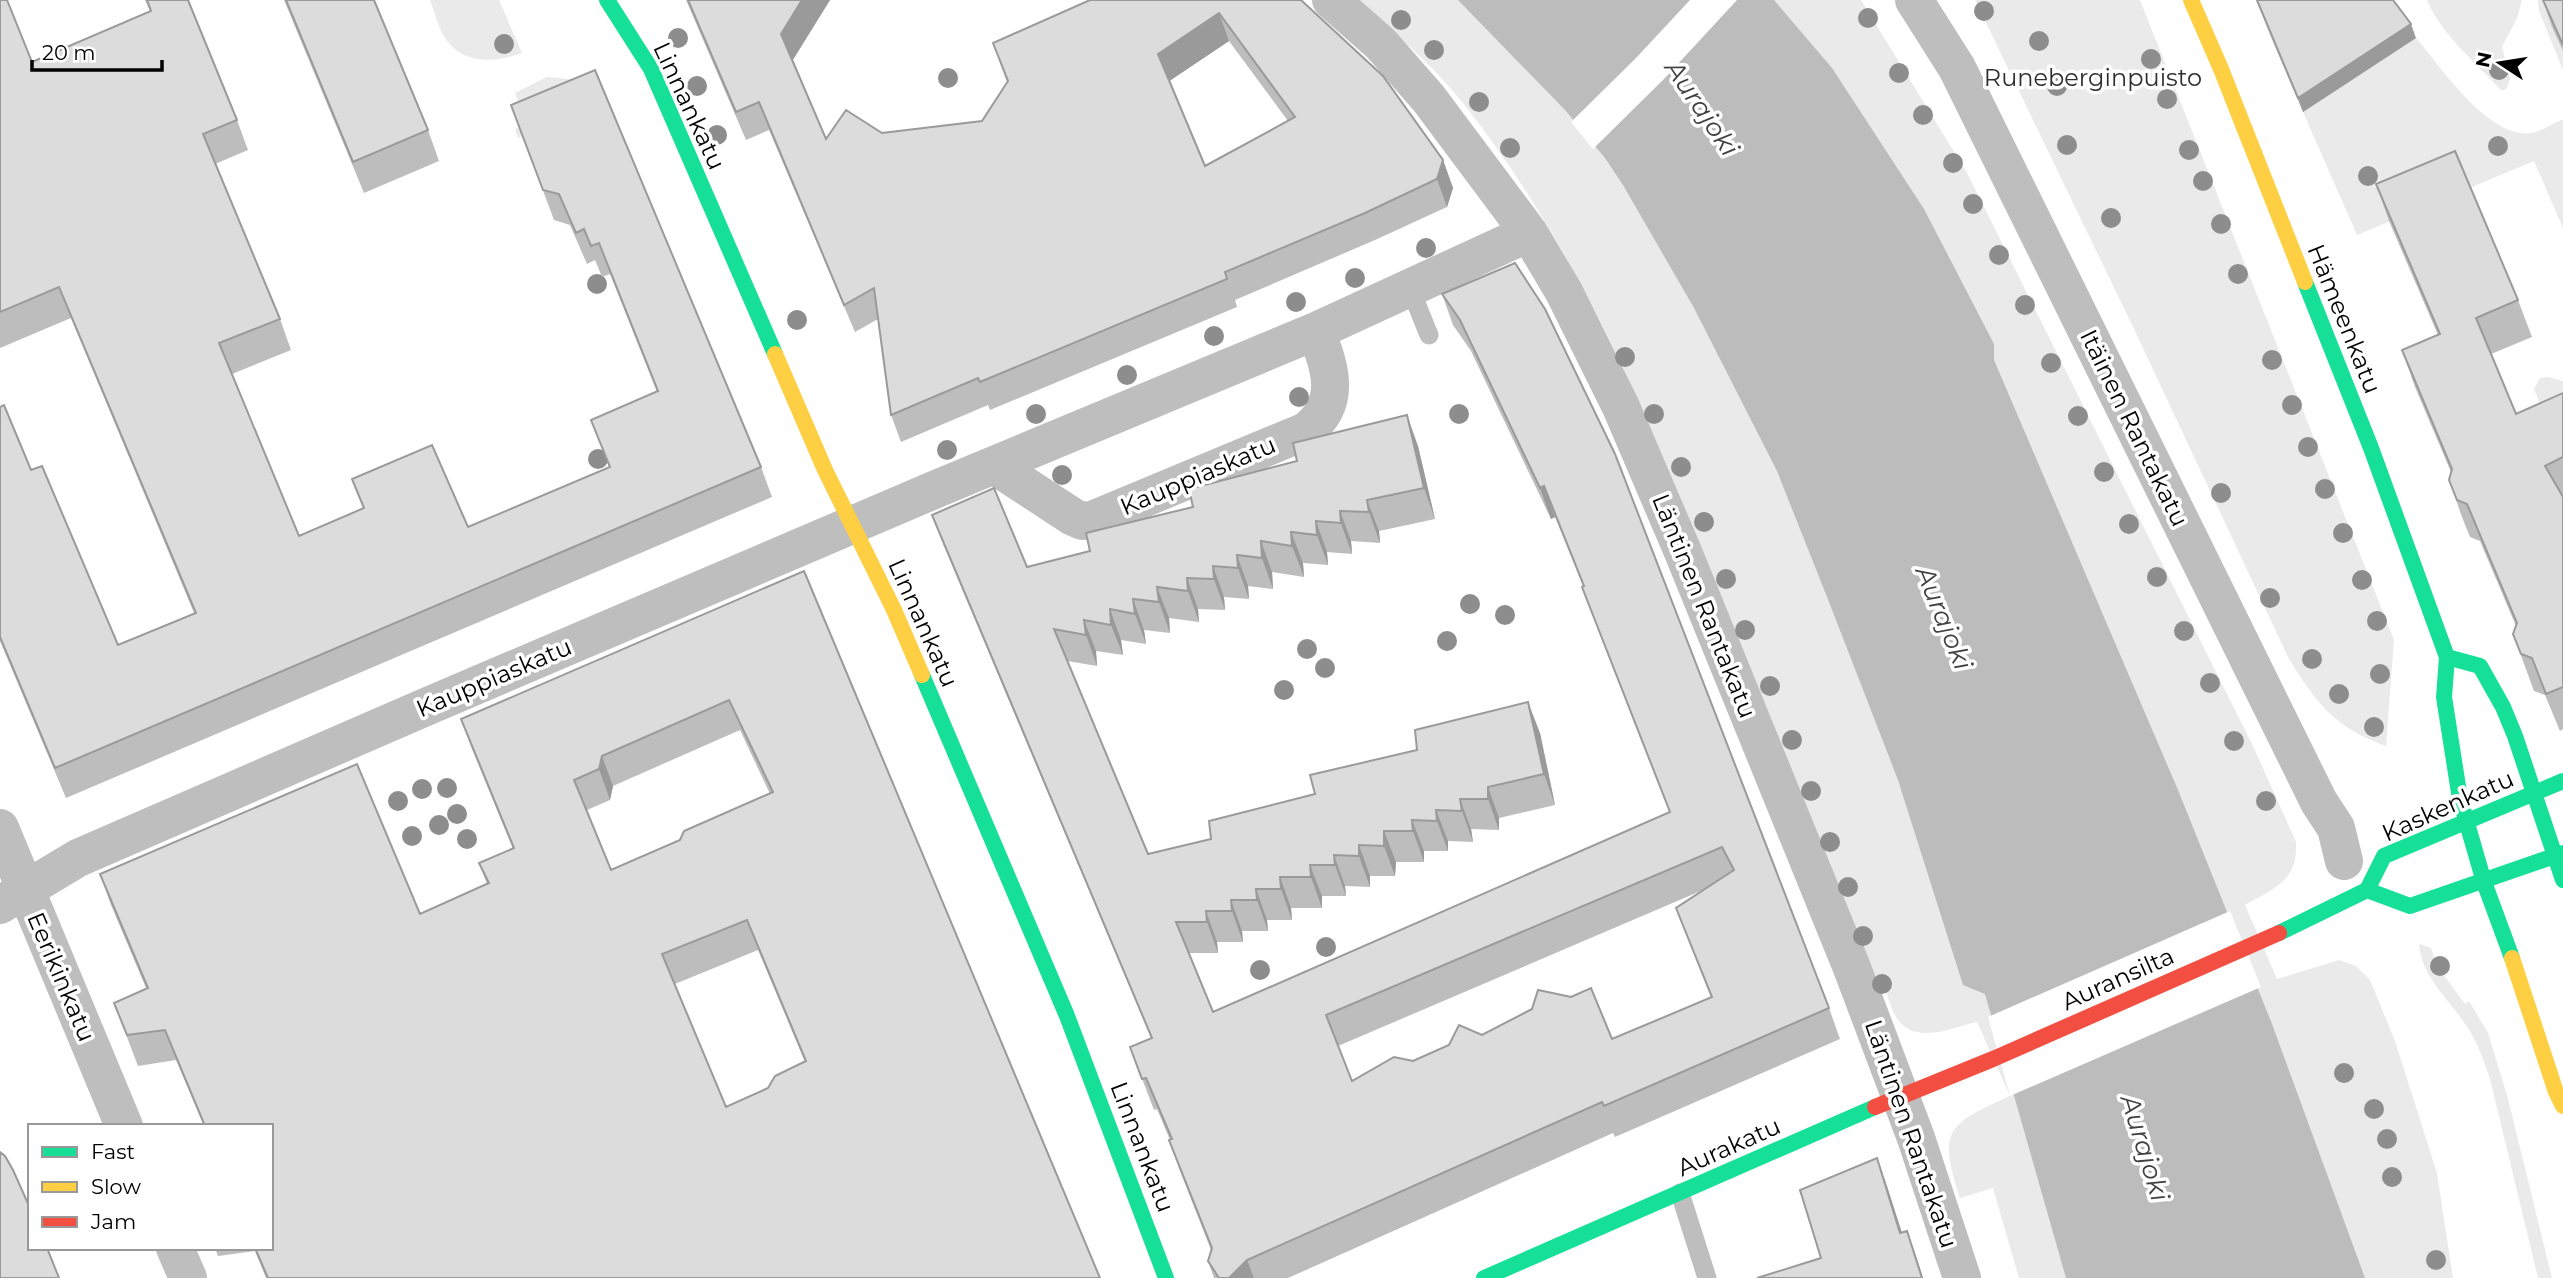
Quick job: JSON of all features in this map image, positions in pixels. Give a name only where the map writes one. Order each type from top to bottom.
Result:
[{"type":"main road","name":"Linnankatu","points":[[607,0],[651,69],[825,470],[894,610],[1067,1016],[1166,1278]]},
{"type":"main road","name":"Hämeenkatu","points":[[2191,0],[2221,69],[2400,521],[2447,657],[2445,707],[2459,799],[2484,882]]},
{"type":"main road","points":[[2447,657],[2480,666],[2502,707],[2559,855],[2563,880]]},
{"type":"main road","name":"Kaskenkatu","points":[[2356,876],[2384,856],[2563,781]]},
{"type":"main road","points":[[2356,876],[2410,906],[2559,855]]},
{"type":"main road","name":"Auransilta","points":[[1993,1059],[2261,942],[2356,876]]},
{"type":"main road","points":[[2484,882],[2563,1106]]},
{"type":"main road","name":"Aurakatu","points":[[1484,1278],[1900,1096],[1993,1059]]},
{"type":"street","name":"Läntinen Rantakatu","points":[[1331,0],[1381,44],[1429,99],[1529,233],[1564,292],[1621,407],[1683,552],[1852,968],[1900,1096],[1962,1278]]},
{"type":"street","name":"Itäinen Rantakatu","points":[[1914,0],[1957,68],[2319,802],[2336,828],[2356,876]]},
{"type":"street","name":"Kauppiaskatu","points":[[12,898],[78,858],[428,706],[1316,331],[1529,233]]},
{"type":"street","name":"Kauppiaskatu","points":[[995,466],[1073,517],[1082,521],[1092,520],[1306,431],[1321,417],[1331,387],[1328,361],[1316,331]]},
{"type":"street","name":"Eerikinkatu","points":[[0,828],[12,898],[123,1124]]},
{"type":"street","points":[[176,1250],[188,1278]]},
{"type":"lane","points":[[1410,288],[1429,335]]},
{"type":"lane","points":[[1679,1193],[1707,1278]]},
{"type":"green space","points":[[430,0],[499,0],[522,53],[493,60],[464,55],[445,38]]},
{"type":"green space","points":[[1358,0],[1861,0],[1967,173],[2254,748],[2296,842],[2296,855],[2288,875],[2274,888],[2245,905],[2277,979],[2339,960],[2356,966],[2370,980],[2395,1041],[2437,1173],[2453,1278],[2019,1278],[1993,1188],[1960,1198],[1949,1157],[1949,1143],[1961,1122],[2010,1096],[1977,1022],[1936,1032],[1915,1032],[1898,1020],[1885,989],[1874,991],[1679,493],[1618,357],[1584,291],[1548,226],[1463,103],[1426,62]]},
{"type":"green space","name":"Runeberginpuisto","points":[[1975,0],[2140,0],[2394,640],[2386,746],[2353,731],[2328,712],[2288,657]]},
{"type":"green space","points":[[2427,0],[2522,0],[2517,18],[2502,47],[2510,78],[2507,88],[2502,91],[2460,48]]},
{"type":"green space","points":[[2538,0],[2563,0],[2563,70],[2539,11]]},
{"type":"green space","points":[[2416,38],[2467,99],[2499,125],[2516,132],[2532,133],[2563,119],[2563,228],[2534,161],[2357,235],[2303,112]]},
{"type":"green space","points":[[547,77],[589,81],[606,101],[518,138],[515,129],[527,123],[515,93]]},
{"type":"green space","points":[[2540,378],[2563,381],[2563,434],[2544,413],[2534,389]]},
{"type":"green space","points":[[2419,944],[2431,948],[2435,960],[2446,965],[2443,974],[2465,1004],[2469,1001],[2488,1033],[2508,1099],[2552,1278],[2538,1278],[2490,1079],[2475,1040],[2431,978],[2421,956]]},
{"type":"water","name":"Aurajoki","points":[[1458,0],[1774,0],[1832,68],[1924,209],[1994,344],[1994,360],[2178,790],[2272,1024],[2365,1278],[2066,1278],[1985,994],[1963,985],[1898,780],[1777,471],[1694,308],[1605,158],[1565,110]]},
{"type":"pier","points":[[1690,0],[1737,0],[1663,80],[1593,149],[1571,122]]},
{"type":"pier","points":[[2230,911],[2261,987],[2010,1096],[1988,1017]]},
{"type":"building","points":[[0,0],[7,0],[32,62],[151,11],[147,0],[188,0],[237,120],[203,134],[280,319],[219,343],[299,536],[364,508],[352,479],[432,445],[468,527],[610,467],[591,420],[658,391],[599,243],[591,246],[584,229],[576,233],[559,194],[543,190],[511,105],[595,70],[761,467],[55,768],[0,637],[0,407],[4,405],[31,470],[42,466],[118,645],[196,613],[59,287],[0,312]]},
{"type":"building","points":[[286,0],[374,0],[428,130],[353,162]]},
{"type":"building","points":[[688,0],[802,0],[781,34],[826,139],[846,110],[882,133],[982,121],[1008,81],[993,43],[1090,0],[1301,0],[1383,76],[1443,160],[1437,179],[1365,213],[1225,272],[1227,279],[980,382],[978,378],[891,415],[874,288],[844,305],[759,102],[736,112]],"holes":[[[1219,13],[1295,117],[1205,166],[1158,54]]]},
{"type":"building","points":[[2257,0],[2393,0],[2411,24],[2298,98]]},
{"type":"building","points":[[2543,0],[2563,0],[2563,45]]},
{"type":"building","points":[[2455,151],[2518,300],[2476,318],[2516,414],[2563,393],[2563,457],[2545,466],[2563,497],[2563,687],[2546,694],[2532,658],[2521,654],[2513,634],[2517,623],[2467,504],[2457,500],[2449,480],[2452,469],[2402,350],[2440,334],[2376,184]]},
{"type":"building","points":[[1515,263],[1545,309],[1615,454],[1829,1008],[1604,1106],[1602,1102],[1247,1260],[1229,1278],[1219,1278],[1208,1261],[1212,1248],[1169,1140],[1172,1139],[1146,1078],[1142,1079],[1130,1047],[1152,1038],[932,515],[994,488],[1027,567],[1090,551],[1086,533],[1193,507],[1189,489],[1297,461],[1293,443],[1407,415],[1424,488],[1367,500],[1369,512],[1340,511],[1341,523],[1316,521],[1317,535],[1291,532],[1292,546],[1261,541],[1262,558],[1237,555],[1238,568],[1213,566],[1214,579],[1187,578],[1188,591],[1157,587],[1159,602],[1133,599],[1135,614],[1110,609],[1111,625],[1084,620],[1086,635],[1054,629],[1148,854],[1211,839],[1209,821],[1315,794],[1310,775],[1417,750],[1415,730],[1528,702],[1544,774],[1488,787],[1488,799],[1460,799],[1462,811],[1436,810],[1437,821],[1412,820],[1413,831],[1384,831],[1384,846],[1359,845],[1359,856],[1334,855],[1335,865],[1310,865],[1311,877],[1280,877],[1281,889],[1256,889],[1257,900],[1231,900],[1232,911],[1206,911],[1207,922],[1176,922],[1213,1012],[1670,812],[1544,486],[1540,488],[1460,320],[1442,294]],"holes":[[[1722,847],[1734,870],[1676,908],[1712,997],[1612,1039],[1591,988],[1571,997],[1538,990],[1532,1009],[1482,1035],[1459,1025],[1449,1045],[1413,1061],[1394,1057],[1352,1081],[1326,1015]]]},
{"type":"building","points":[[804,571],[1100,1278],[268,1278],[256,1250],[273,1250],[273,1124],[204,1124],[165,1030],[127,1035],[114,1003],[148,988],[100,874],[357,764],[420,914],[489,883],[479,863],[514,848],[461,719]],"holes":[[[729,700],[773,792],[684,831],[680,840],[611,870],[574,780],[599,769],[602,756]],[[747,920],[806,1061],[775,1076],[768,1088],[726,1107],[662,954]]]},
{"type":"building","points":[[0,1152],[13,1170],[28,1204],[28,1250],[48,1250],[59,1278],[0,1278]]},
{"type":"building","points":[[1877,1158],[1900,1233],[1907,1231],[1922,1278],[1757,1278],[1821,1258],[1800,1190]]},
{"type":"traffic: fast","points":[[607,0],[651,69],[775,354]]},
{"type":"traffic: fast","points":[[2305,282],[2371,448],[2447,657],[2444,697],[2460,799],[2484,882],[2512,958]]},
{"type":"traffic: fast","points":[[2447,657],[2480,666],[2503,707],[2563,880]]},
{"type":"traffic: fast","points":[[922,675],[1067,1016],[1166,1278]]},
{"type":"traffic: fast","points":[[2279,933],[2367,890],[2384,856],[2563,781]]},
{"type":"traffic: fast","points":[[2367,890],[2410,906],[2563,853]]},
{"type":"traffic: fast","points":[[1484,1278],[1875,1107]]},
{"type":"traffic: slow","points":[[2191,0],[2305,282]]},
{"type":"traffic: slow","points":[[775,354],[825,470],[894,610],[922,675]]},
{"type":"traffic: slow","points":[[2512,958],[2563,1106]]},
{"type":"traffic: jam","points":[[1875,1107],[1993,1059],[2279,933]]}]
